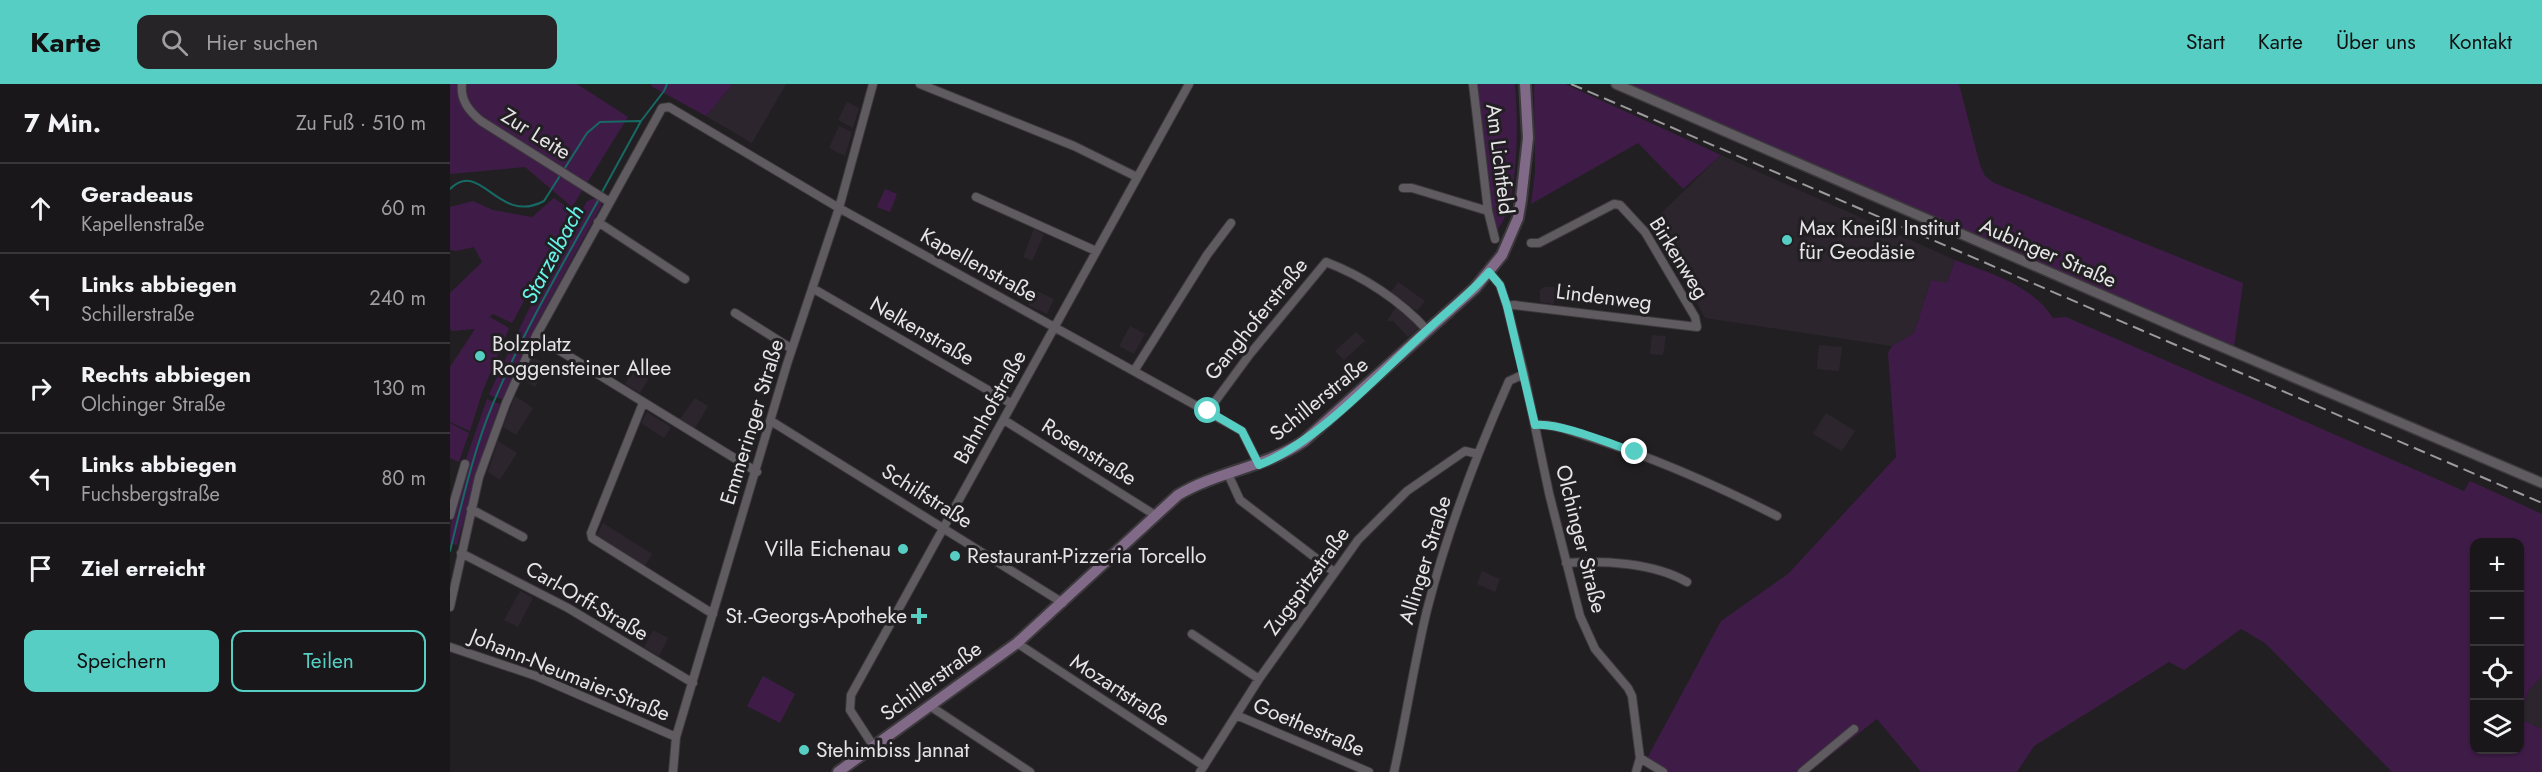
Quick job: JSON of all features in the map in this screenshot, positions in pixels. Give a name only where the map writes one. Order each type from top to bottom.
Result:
[{"type":"main road","name":"Schillerstraße","points":[[844,770],[1017,643],[1063,603],[1155,515],[1190,488],[1259,465],[1286,453],[1304,441],[1475,288],[1507,245],[1518,218],[1528,138],[1525,84]]},
{"type":"street","name":"Zur Leite","points":[[462,84],[465,104],[481,121],[606,200]]},
{"type":"street","name":"Emmeringer Straße","points":[[673,772],[676,737],[792,349],[814,289],[839,208],[873,84]]},
{"type":"street","points":[[920,84],[1074,146],[1137,177]]},
{"type":"street","name":"Bahnhofstraße","points":[[874,747],[850,710],[850,695],[1189,84]]},
{"type":"street","name":"Am Lichtfeld","points":[[1473,84],[1488,211],[1495,239]]},
{"type":"street","name":"Aubinger Straße","points":[[1616,84],[2335,396],[2542,483]]},
{"type":"street","name":"Kapellenstraße","points":[[606,200],[662,108],[669,107],[839,208],[1242,431],[1259,465]]},
{"type":"street","points":[[1403,188],[1412,188],[1488,211]]},
{"type":"street","points":[[976,197],[1096,251]]},
{"type":"street","points":[[450,607],[479,477],[502,412],[536,336],[598,222],[606,200]]},
{"type":"street","name":"Birkenweg","points":[[1531,243],[1539,243],[1614,204],[1620,205],[1645,232],[1695,317],[1697,327]]},
{"type":"street","points":[[598,222],[685,279]]},
{"type":"street","points":[[1134,371],[1207,255],[1231,223]]},
{"type":"street","name":"Ganghoferstraße","points":[[1208,411],[1250,354],[1326,262],[1377,289],[1408,311],[1427,330]]},
{"type":"street","name":"Olchinger Straße","points":[[1489,272],[1500,285],[1507,306],[1566,563],[1588,636],[1632,696],[1640,758],[1636,772]]},
{"type":"street","name":"Nelkenstraße","points":[[814,289],[1012,404]]},
{"type":"street","name":"Lindenweg","points":[[1507,306],[1524,306],[1697,327]]},
{"type":"street","points":[[735,313],[792,349]]},
{"type":"street","points":[[536,336],[643,404],[757,472]]},
{"type":"street","name":"Allinger Straße","points":[[1394,772],[1427,610],[1450,532],[1478,454],[1509,381],[1524,374]]},
{"type":"street","points":[[643,404],[591,533],[592,538],[714,614]]},
{"type":"street","name":"Rosenstraße","points":[[1004,420],[1155,515]]},
{"type":"street","name":"Schilfstraße","points":[[771,421],[1063,603]]},
{"type":"street","points":[[1535,425],[1542,424],[1568,431],[1635,452],[1702,478],[1777,516]]},
{"type":"street","name":"Zugspitzstraße","points":[[1202,769],[1259,680],[1334,572],[1365,532],[1407,490],[1460,453],[1465,451],[1478,454]]},
{"type":"street","points":[[450,515],[465,464]]},
{"type":"street","points":[[1228,474],[1240,500],[1334,572]]},
{"type":"street","points":[[471,509],[523,537]]},
{"type":"street","name":"Carl-Orff-Straße","points":[[461,553],[568,608],[693,684]]},
{"type":"street","points":[[1566,563],[1583,562],[1654,568],[1672,573],[1687,582]]},
{"type":"street","points":[[1192,634],[1259,680]]},
{"type":"street","name":"Mozartstraße","points":[[1017,643],[1202,769]]},
{"type":"street","name":"Johann-Neumaier-Straße","points":[[450,647],[536,676],[676,737]]},
{"type":"street","points":[[930,706],[1030,772]]},
{"type":"street","name":"Goethestraße","points":[[1236,715],[1369,772]]},
{"type":"street","points":[[1802,772],[1854,729]]},
{"type":"street","points":[[1640,758],[1663,772]]},
{"type":"shaded area","points":[[450,84],[577,84],[628,117],[572,207],[525,167],[450,174]]},
{"type":"shaded area","points":[[652,84],[733,84],[706,116],[651,86]]},
{"type":"shaded area","points":[[733,84],[786,84],[752,143],[706,116]]},
{"type":"shaded area","points":[[1475,84],[1515,84],[1517,138],[1514,181],[1510,201],[1497,230],[1494,227]]},
{"type":"shaded area","points":[[1534,84],[1565,84],[1721,155],[1683,189],[1638,143],[1531,204],[1535,172]]},
{"type":"shaded area","points":[[1625,84],[1959,84],[1980,165],[1985,176],[1994,183],[2243,283],[2234,347]]},
{"type":"shaded area","points":[[847,102],[859,108],[853,128],[838,120]]},
{"type":"shaded area","points":[[839,126],[852,132],[845,156],[829,148]]},
{"type":"shaded area","name":"Max Kneißl Institut für Geodäsie","points":[[1721,155],[1955,260],[1947,283],[1931,280],[1914,333],[1892,346],[1705,318],[1653,221]]},
{"type":"shaded area","points":[[885,189],[897,194],[890,212],[877,207]]},
{"type":"shaded area","points":[[554,198],[573,211],[512,323],[493,314],[482,323],[490,317],[509,328],[482,393],[470,431],[450,422],[450,367],[475,329],[452,331],[450,329],[450,293],[482,262],[474,247],[450,250],[450,207],[473,201],[493,210],[532,217]]},
{"type":"shaded area","points":[[596,198],[601,202],[601,206],[532,333],[503,399],[491,396],[489,394],[526,315],[587,201]]},
{"type":"shaded area","points":[[1034,229],[1044,234],[1032,261],[1023,257]]},
{"type":"shaded area","points":[[1955,260],[1996,275],[2034,297],[2053,318],[2066,317],[2464,491],[2470,481],[2542,514],[2542,676],[2529,690],[2524,703],[2524,538],[2470,538],[2470,754],[2524,754],[2524,721],[2542,729],[2542,772],[2392,772],[2265,643],[2241,629],[2184,670],[2169,662],[2034,746],[2017,772],[1921,772],[1877,719],[1809,772],[1656,772],[1644,764],[1721,621],[1788,574],[1896,457],[1888,353],[1892,346],[1914,333],[1931,280],[1947,283]]},
{"type":"shaded area","points":[[1398,282],[1425,301],[1417,311],[1391,292]]},
{"type":"shaded area","points":[[1544,287],[1555,287],[1554,304],[1540,302],[1540,290]]},
{"type":"shaded area","points":[[1035,290],[1054,299],[1047,314],[1028,305]]},
{"type":"shaded area","points":[[1396,307],[1419,328],[1408,337],[1393,321],[1387,321]]},
{"type":"shaded area","points":[[1130,326],[1145,334],[1134,354],[1119,346]]},
{"type":"shaded area","points":[[1356,332],[1365,341],[1344,360],[1335,351]]},
{"type":"shaded area","points":[[1652,335],[1666,336],[1663,355],[1650,354]]},
{"type":"shaded area","points":[[1819,345],[1842,347],[1839,371],[1817,369]]},
{"type":"shaded area","points":[[532,356],[548,366],[535,387],[523,379]]},
{"type":"shaded area","points":[[638,362],[653,371],[640,393],[625,384]]},
{"type":"shaded area","points":[[515,396],[533,408],[516,435],[503,427]]},
{"type":"shaded area","points":[[695,398],[708,406],[695,428],[680,419]]},
{"type":"shaded area","points":[[487,399],[500,404],[484,449],[457,545],[450,543],[454,506],[463,470]]},
{"type":"shaded area","points":[[647,412],[671,427],[664,438],[641,423]]},
{"type":"shaded area","points":[[1826,413],[1855,431],[1842,451],[1813,434]]},
{"type":"shaded area","points":[[450,423],[469,433],[459,462],[450,458]]},
{"type":"shaded area","points":[[498,441],[517,453],[500,480],[488,472]]},
{"type":"shaded area","points":[[603,523],[652,554],[644,567],[597,535]]},
{"type":"shaded area","points":[[1482,571],[1500,579],[1495,592],[1477,584]]},
{"type":"shaded area","points":[[520,591],[533,598],[518,627],[504,620]]},
{"type":"shaded area","points":[[653,630],[668,638],[659,656],[644,647]]},
{"type":"shaded area","points":[[763,676],[795,694],[780,723],[747,706]]},
{"type":"shaded area","points":[[2542,676],[2542,729],[2524,721],[2524,703],[2529,690]]},
{"type":"waterway","name":"Starzelbach","points":[[601,194],[641,121],[667,84]]},
{"type":"waterway","points":[[450,189],[461,182],[471,181],[514,205],[528,206],[544,201],[587,133],[600,122],[640,121]]},
{"type":"waterway","name":"Starzelbach","points":[[450,551],[474,459],[492,406],[529,327],[599,199]]},
{"type":"railway","points":[[1571,84],[2542,503]]},
{"type":"place","name":"Max Kneißl Institut für Geodäsie","points":[[1787,240]]},
{"type":"place","name":"Bolzplatz Roggensteiner Allee","points":[[480,356]]},
{"type":"place","name":"Villa Eichenau","points":[[903,549]]},
{"type":"place","name":"Restaurant-Pizzeria Torcello","points":[[955,556]]},
{"type":"place","name":"St.-Georgs-Apotheke","points":[[919,616]]},
{"type":"place","name":"Stehimbiss Jannat","points":[[804,750]]},
{"type":"route","points":[[1208,411],[1242,431],[1248,438],[1259,465],[1276,458],[1304,441],[1327,421],[1475,288],[1489,272],[1500,285],[1507,306],[1535,425],[1542,424],[1568,431],[1635,452]]}]
